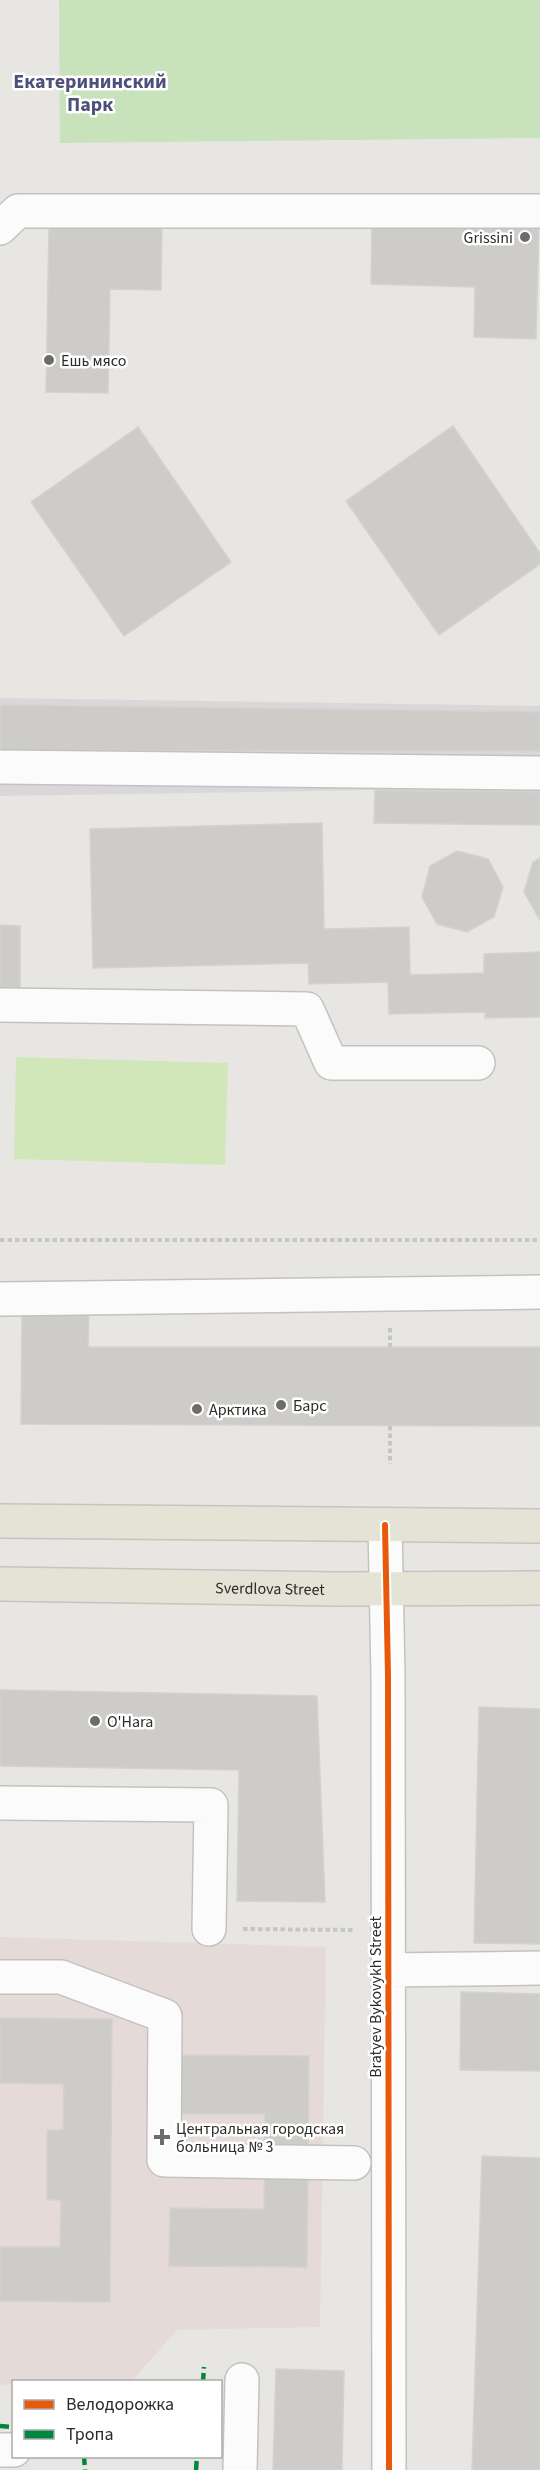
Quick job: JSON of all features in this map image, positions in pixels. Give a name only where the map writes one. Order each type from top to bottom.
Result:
[{"type":"main road","points":[[0,1521],[540,1526]]},
{"type":"main road","name":"Sverdlova Street","points":[[0,1584],[388,1589],[540,1588]]},
{"type":"street","points":[[0,228],[18,211],[540,211]]},
{"type":"street","points":[[0,767],[540,773]]},
{"type":"street","points":[[0,1005],[307,1009],[331,1063],[478,1064]]},
{"type":"street","points":[[0,1299],[540,1292]]},
{"type":"street","name":"Bratyev Bykovykh Street","points":[[386,1525],[388,1589],[388,2470]]},
{"type":"street","points":[[0,1803],[211,1805],[209,1929]]},
{"type":"street","points":[[388,1970],[540,1968]]},
{"type":"street","points":[[0,1977],[61,1977],[165,2016],[164,2160],[354,2163]]},
{"type":"street","points":[[240,2470],[242,2380]]},
{"type":"path","points":[[0,1240],[540,1240]]},
{"type":"path","points":[[390,1426],[390,1464]]},
{"type":"path","points":[[209,1929],[356,1930]]},
{"type":"shaded area","points":[[0,698],[540,706],[540,825],[374,823],[375,790],[0,796]]},
{"type":"shaded area","name":"Центральная городская больница № 3","points":[[0,1937],[326,1947],[320,2327],[177,2330],[133,2380],[12,2380],[12,2384],[0,2385]]},
{"type":"green space","points":[[59,0],[540,0],[540,138],[60,143]]},
{"type":"green space","points":[[16,1057],[228,1063],[225,1165],[14,1159]]},
{"type":"building","points":[[372,221],[539,226],[536,339],[474,337],[475,287],[371,284]]},
{"type":"building","points":[[49,225],[162,227],[161,290],[110,289],[108,393],[46,392]]},
{"type":"building","points":[[453,426],[540,553],[540,564],[439,635],[346,501]]},
{"type":"building","points":[[138,427],[231,562],[124,636],[31,502]]},
{"type":"building","points":[[0,705],[540,712],[540,751],[0,750]]},
{"type":"building","points":[[375,790],[540,792],[540,825],[374,823]]},
{"type":"building","points":[[322,823],[324,929],[409,927],[410,975],[484,973],[484,954],[540,952],[540,1017],[485,1018],[485,1012],[389,1014],[388,982],[309,984],[308,963],[93,968],[90,829]]},
{"type":"building","points":[[457,851],[488,859],[503,887],[494,917],[467,932],[437,924],[422,897],[430,866]]},
{"type":"building","points":[[540,858],[540,920],[524,892],[533,862]]},
{"type":"building","points":[[0,925],[20,926],[20,989],[0,989]]},
{"type":"building","points":[[22,1311],[89,1311],[88,1347],[540,1347],[540,1426],[21,1424]]},
{"type":"building","points":[[0,1690],[317,1696],[325,1902],[237,1901],[239,1770],[0,1766]]},
{"type":"building","points":[[479,1707],[540,1709],[540,1944],[474,1943]]},
{"type":"building","points":[[461,1992],[540,1994],[540,2071],[460,2070]]},
{"type":"building","points":[[0,2018],[112,2019],[110,2302],[0,2301],[0,2247],[60,2247],[61,2200],[47,2200],[47,2130],[63,2130],[64,2084],[0,2083]]},
{"type":"building","points":[[175,2055],[309,2056],[307,2267],[169,2266],[170,2208],[264,2209],[265,2114],[174,2114]]},
{"type":"building","points":[[482,2156],[540,2158],[540,2470],[472,2470]]},
{"type":"building","points":[[276,2369],[344,2371],[342,2470],[273,2470]]},
{"type":"marked path","points":[[203,2380],[204,2367]]},
{"type":"marked path","points":[[0,2426],[12,2427]]},
{"type":"marked path","points":[[84,2458],[85,2470]]},
{"type":"marked path","points":[[196,2470],[197,2458]]},
{"type":"cycle path","points":[[385,1525],[388,1676],[389,2470]]},
{"type":"place","name":"Grissini","points":[[525,237]]},
{"type":"place","name":"Ешь мясо","points":[[49,360]]},
{"type":"place","name":"Барс","points":[[281,1405]]},
{"type":"place","name":"Арктика","points":[[197,1409]]},
{"type":"place","name":"O'Hara","points":[[95,1721]]},
{"type":"place","name":"Центральная городская больница № 3","points":[[162,2137]]},
{"type":"district","name":"Екатерининский Парк","points":[[90,92]]}]
